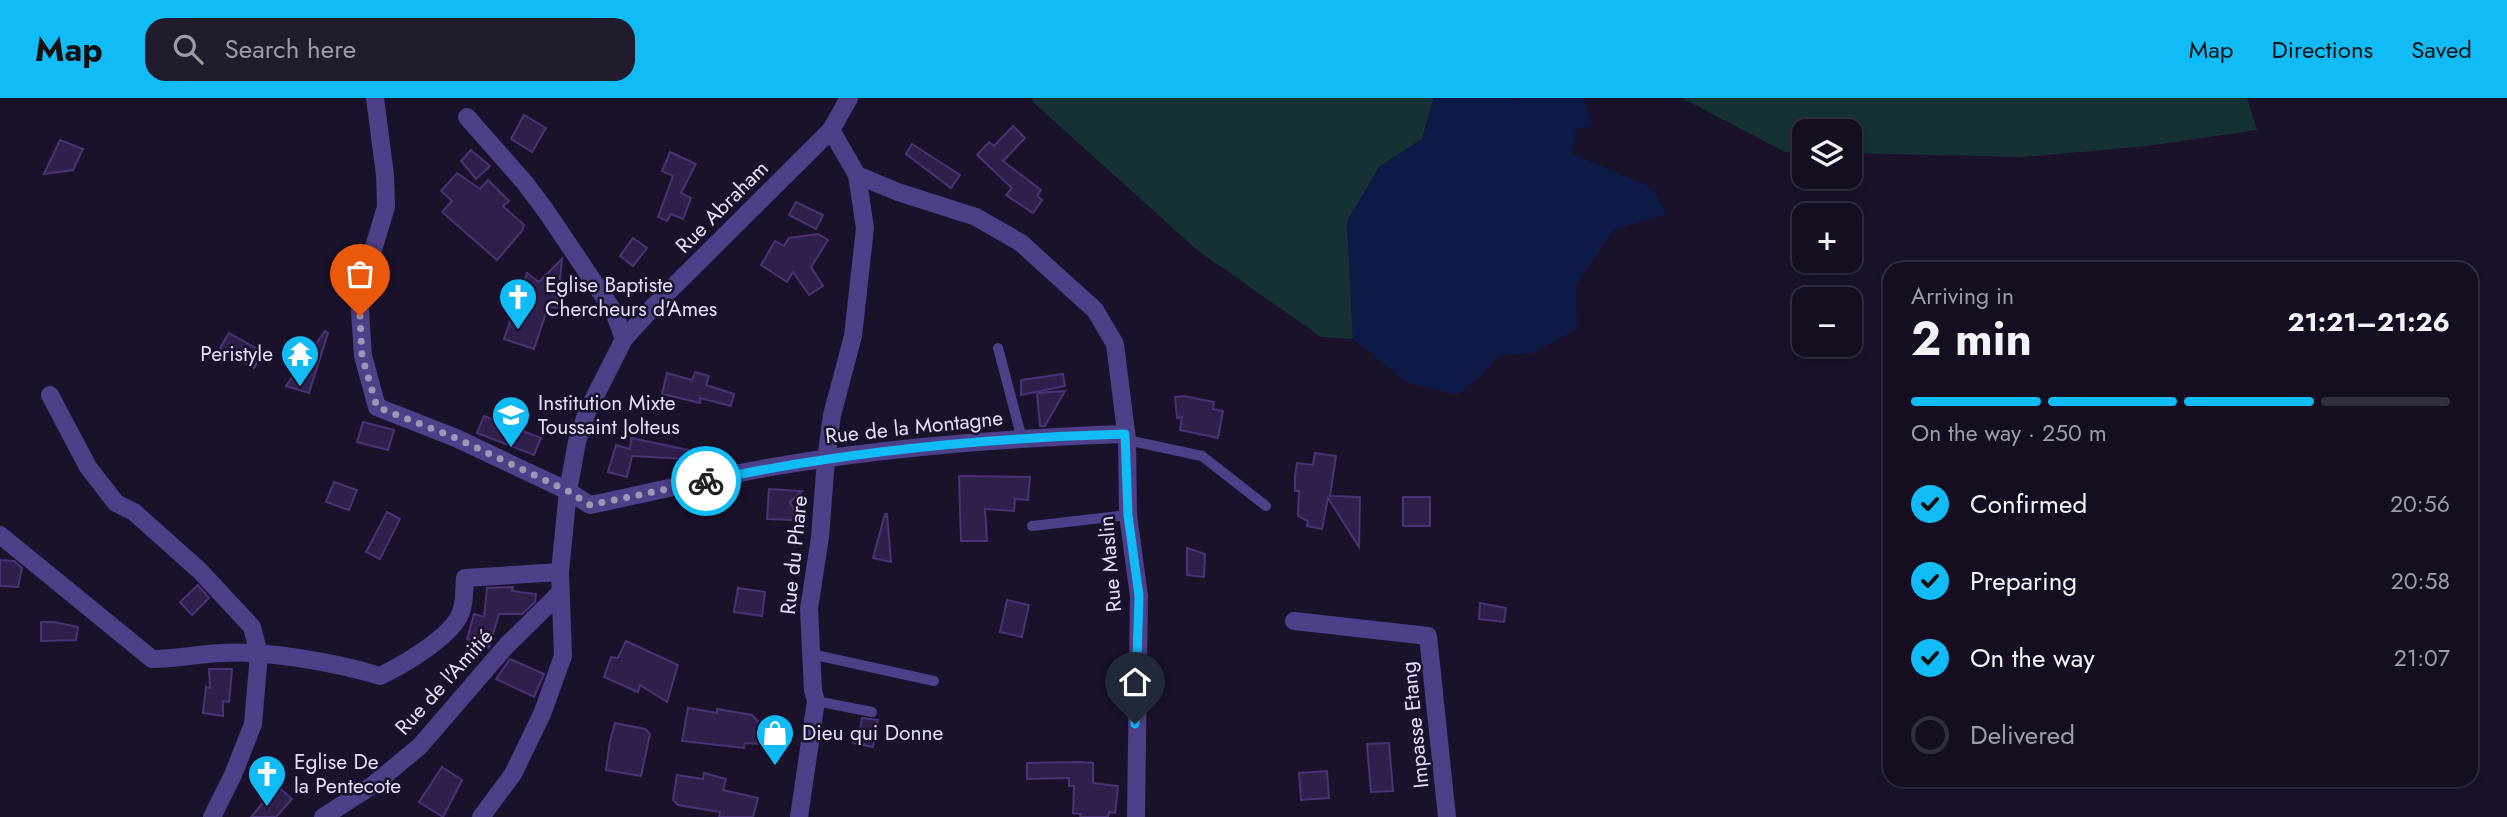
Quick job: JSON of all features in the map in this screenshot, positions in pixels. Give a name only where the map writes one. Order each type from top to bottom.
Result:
[{"type":"street","name":"Rue de la Montagne","points":[[375,98],[385,175],[386,207],[359,296],[362,356],[377,407],[456,438],[568,491],[590,505],[767,468],[887,451],[1022,439],[1126,437]]},
{"type":"street","name":"Rue Abraham","points":[[481,817],[513,775],[542,713],[563,656],[560,572],[568,491],[577,442],[587,412],[624,339],[831,130],[849,98]]},
{"type":"street","points":[[467,117],[546,211],[614,312],[624,339]]},
{"type":"street","points":[[831,130],[857,175]]},
{"type":"street","name":"Rue Maslin","points":[[857,175],[898,192],[976,217],[1021,243],[1095,310],[1115,344],[1126,437],[1128,515],[1139,596],[1135,724],[1136,817]]},
{"type":"street","name":"Rue du Phare","points":[[799,817],[816,701],[813,691],[809,609],[820,537],[832,415],[853,336],[865,228],[857,175]]},
{"type":"street","points":[[50,395],[88,467],[116,503],[134,512],[219,590],[252,627],[259,654],[253,724],[233,775],[212,817]]},
{"type":"street","points":[[0,535],[152,659],[178,659],[221,653],[259,654],[356,668],[380,676],[407,663],[443,635],[461,613],[465,578],[560,572]]},
{"type":"street","name":"Rue de l'Amitié","points":[[323,817],[373,785],[420,746],[507,645],[559,594]]},
{"type":"street","name":"Impasse Etang","points":[[1294,621],[1428,636],[1447,817]]},
{"type":"lane","points":[[998,348],[1022,439]]},
{"type":"lane","points":[[1126,437],[1202,456],[1266,506]]},
{"type":"lane","points":[[1032,526],[1128,515]]},
{"type":"lane","points":[[811,654],[934,681]]},
{"type":"lane","points":[[816,701],[872,712]]},
{"type":"green space","points":[[1032,98],[1434,98],[1422,139],[1379,167],[1347,222],[1353,339],[1321,337],[1197,250],[1033,102]]},
{"type":"green space","points":[[1682,98],[2247,98],[2257,130],[2147,146],[2023,157],[1862,153],[1862,119],[1792,119],[1792,152],[1785,152]]},
{"type":"water","points":[[1434,98],[1583,98],[1593,125],[1576,129],[1573,154],[1653,188],[1666,214],[1614,230],[1576,285],[1577,329],[1533,353],[1499,355],[1483,374],[1458,395],[1406,382],[1353,339],[1347,222],[1379,167],[1422,139]]},
{"type":"building","points":[[524,115],[546,128],[532,152],[511,139]]},
{"type":"building","points":[[1013,126],[1025,138],[1003,161],[1041,190],[1037,196],[1042,200],[1033,213],[1006,195],[1012,188],[977,155],[989,142],[994,146]]},
{"type":"building","points":[[60,140],[83,149],[73,170],[44,174]]},
{"type":"building","points":[[912,144],[960,175],[951,188],[906,154]]},
{"type":"building","points":[[471,150],[490,166],[476,179],[461,161]]},
{"type":"building","points":[[670,152],[696,164],[681,193],[691,198],[683,219],[671,214],[667,221],[658,217],[673,176],[662,171]]},
{"type":"building","points":[[457,173],[480,189],[488,180],[509,201],[503,206],[524,225],[497,260],[442,212],[452,201],[441,191]]},
{"type":"building","points":[[796,202],[823,215],[816,229],[789,215]]},
{"type":"building","points":[[818,234],[828,240],[811,267],[823,286],[809,295],[793,272],[787,282],[761,265],[775,241],[784,246],[789,238]]},
{"type":"building","points":[[633,238],[647,248],[633,266],[620,256]]},
{"type":"building","points":[[562,259],[557,308],[548,307],[534,349],[504,339],[527,273],[539,282]]},
{"type":"building","points":[[325,331],[328,333],[309,393],[286,386]]},
{"type":"building","points":[[229,333],[263,352],[254,368],[220,348]]},
{"type":"building","points":[[695,372],[709,376],[706,385],[734,394],[731,406],[700,398],[700,403],[662,394],[667,373],[692,380]]},
{"type":"building","points":[[1063,374],[1065,386],[1021,395],[1021,380]]},
{"type":"building","points":[[1065,391],[1045,426],[1040,426],[1037,393]]},
{"type":"building","points":[[1184,396],[1214,402],[1213,409],[1223,411],[1218,438],[1180,430],[1182,417],[1177,418],[1175,397]]},
{"type":"building","points":[[484,416],[541,438],[534,455],[477,433]]},
{"type":"building","points":[[363,422],[394,430],[388,450],[357,442]]},
{"type":"building","points":[[631,438],[689,450],[688,459],[632,456],[627,477],[608,472],[616,445],[630,449]]},
{"type":"building","points":[[1315,453],[1336,456],[1330,496],[1360,497],[1359,547],[1328,498],[1322,529],[1307,526],[1308,521],[1298,516],[1299,491],[1295,491],[1297,463],[1313,465]]},
{"type":"building","points":[[959,476],[1030,477],[1028,500],[1015,499],[1014,511],[985,509],[987,541],[961,541]]},
{"type":"building","points":[[334,482],[357,490],[349,510],[326,502]]},
{"type":"building","points":[[769,489],[802,491],[790,502],[795,512],[793,520],[767,519]]},
{"type":"building","points":[[1403,497],[1430,497],[1430,526],[1403,526]]},
{"type":"building","points":[[387,512],[400,519],[380,559],[366,552]]},
{"type":"building","points":[[887,514],[891,562],[873,558]]},
{"type":"building","points":[[1187,548],[1205,554],[1204,577],[1187,575]]},
{"type":"building","points":[[0,560],[14,561],[22,568],[18,587],[0,586]]},
{"type":"building","points":[[198,585],[209,598],[192,615],[180,602]]},
{"type":"building","points":[[513,587],[512,591],[536,594],[535,602],[522,614],[499,614],[489,648],[467,639],[474,614],[484,617],[487,588]]},
{"type":"building","points":[[738,588],[765,592],[762,616],[734,612]]},
{"type":"building","points":[[1007,600],[1029,605],[1022,637],[1000,632]]},
{"type":"building","points":[[1480,603],[1506,608],[1504,622],[1479,619]]},
{"type":"building","points":[[41,622],[78,627],[76,640],[41,641]]},
{"type":"building","points":[[626,641],[678,665],[667,702],[640,685],[638,692],[604,677],[611,657],[618,658]]},
{"type":"building","points":[[510,659],[544,674],[534,697],[496,679]]},
{"type":"building","points":[[209,669],[232,669],[229,702],[223,701],[223,716],[203,713],[206,687],[210,688]]},
{"type":"building","points":[[688,708],[717,713],[717,709],[752,715],[762,725],[764,739],[760,744],[745,743],[744,748],[682,741]]},
{"type":"building","points":[[862,718],[878,720],[873,747],[853,743],[855,731],[860,730]]},
{"type":"building","points":[[615,723],[645,729],[650,734],[641,776],[606,770]]},
{"type":"building","points":[[1389,743],[1393,791],[1371,792],[1367,744]]},
{"type":"building","points":[[1027,763],[1093,763],[1093,783],[1118,786],[1115,813],[1109,812],[1108,817],[1080,817],[1081,814],[1073,813],[1074,786],[1069,786],[1069,778],[1027,779]]},
{"type":"building","points":[[442,767],[462,780],[443,817],[419,802]]},
{"type":"building","points":[[1327,771],[1329,798],[1301,800],[1299,773]]},
{"type":"building","points":[[704,773],[726,779],[723,790],[758,798],[753,817],[719,817],[720,812],[678,805],[673,800],[677,775],[703,779]]},
{"type":"building","points":[[277,786],[292,799],[276,817],[251,817]]},
{"type":"way so far","points":[[360,316],[362,356],[377,407],[456,438],[568,491],[590,505],[706,481]]},
{"type":"place","name":"Eglise Baptiste Chercheurs d'Ames","points":[[518,331]]},
{"type":"place","name":"Peristyle","points":[[300,388]]},
{"type":"place","name":"Institution Mixte Toussaint Jolteus","points":[[511,449]]},
{"type":"place","name":"Dieu qui Donne","points":[[775,767]]},
{"type":"place","name":"Eglise De la Pentecote","points":[[267,808]]},
{"type":"route","points":[[706,481],[767,468],[887,451],[1041,437],[1125,434],[1128,515],[1139,596],[1135,724]]}]
